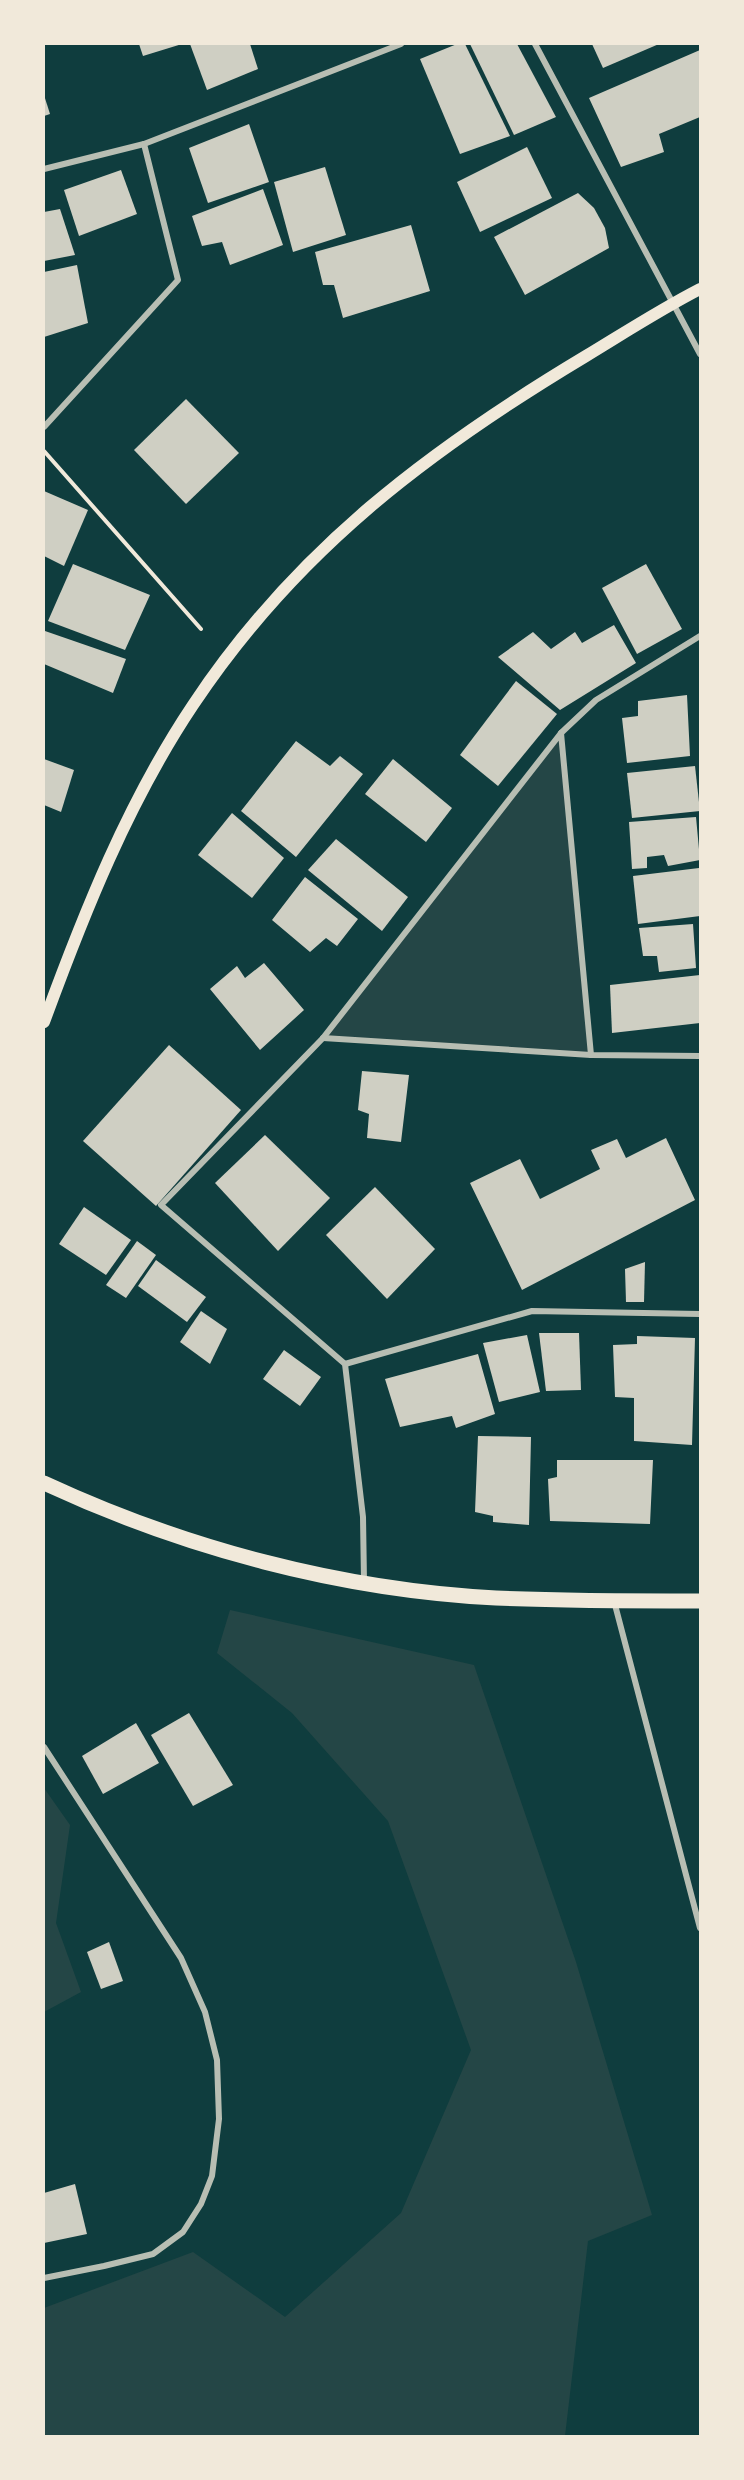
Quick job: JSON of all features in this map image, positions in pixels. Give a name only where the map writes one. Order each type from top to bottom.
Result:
[{"type":"main road","points":[[44,1022],[65,964],[121,833],[157,764],[227,657],[292,579],[369,507],[440,450],[523,394],[700,289]]},
{"type":"main road","points":[[44,1483],[99,1508],[183,1539],[264,1562],[364,1582],[494,1598],[614,1601],[700,1600]]},
{"type":"street","points":[[44,169],[144,144],[400,44]]},
{"type":"street","points":[[535,44],[700,354]]},
{"type":"street","points":[[44,427],[178,280],[144,144]]},
{"type":"street","points":[[364,1582],[363,1517],[345,1364],[161,1205],[323,1038],[561,733],[596,700],[700,636]]},
{"type":"street","points":[[561,733],[591,1055]]},
{"type":"street","points":[[323,1038],[591,1055],[700,1056]]},
{"type":"street","points":[[345,1364],[532,1311],[700,1314]]},
{"type":"street","points":[[614,1601],[700,1928]]},
{"type":"street","points":[[44,1747],[181,1958],[205,2012],[217,2060],[219,2119],[212,2176],[201,2204],[183,2232],[153,2254],[44,2278]]},
{"type":"path","points":[[44,452],[201,628]]},
{"type":"shaded area","points":[[561,733],[591,1055],[323,1038]]},
{"type":"shaded area","points":[[230,1610],[474,1665],[576,1962],[652,2215],[588,2241],[565,2436],[44,2436],[44,2308],[193,2252],[285,2317],[401,2213],[471,2050],[388,1821],[292,1713],[217,1653]]},
{"type":"shaded area","points":[[44,1788],[70,1825],[56,1923],[81,1992],[44,2012]]},
{"type":"building","points":[[139,44],[182,44],[143,56]]},
{"type":"building","points":[[190,44],[250,44],[258,69],[207,90]]},
{"type":"building","points":[[457,44],[465,44],[510,136],[460,154],[420,59]]},
{"type":"building","points":[[470,44],[517,44],[556,117],[514,135]]},
{"type":"building","points":[[592,44],[659,44],[603,68]]},
{"type":"building","points":[[700,50],[700,117],[659,134],[664,152],[621,167],[589,98]]},
{"type":"building","points":[[44,95],[50,114],[44,116]]},
{"type":"building","points":[[249,124],[269,182],[208,203],[189,148]]},
{"type":"building","points":[[527,147],[552,198],[480,232],[457,182]]},
{"type":"building","points":[[325,167],[346,235],[293,252],[274,182]]},
{"type":"building","points":[[121,170],[137,214],[79,236],[64,190]]},
{"type":"building","points":[[263,189],[283,245],[230,265],[222,242],[202,246],[192,216]]},
{"type":"building","points":[[578,193],[594,208],[605,228],[609,248],[525,295],[494,237]]},
{"type":"building","points":[[60,209],[75,255],[44,261],[44,212]]},
{"type":"building","points":[[411,225],[430,291],[343,318],[334,285],[323,285],[315,252]]},
{"type":"building","points":[[77,265],[88,323],[44,337],[44,272]]},
{"type":"building","points":[[186,399],[239,453],[186,504],[134,450]]},
{"type":"building","points":[[44,491],[88,510],[64,566],[44,556]]},
{"type":"building","points":[[73,564],[150,595],[125,650],[48,621]]},
{"type":"building","points":[[646,564],[682,629],[637,654],[602,588]]},
{"type":"building","points":[[614,625],[636,663],[560,710],[498,657],[533,632],[551,649],[575,632],[582,643]]},
{"type":"building","points":[[45,631],[126,659],[113,693],[44,664]]},
{"type":"building","points":[[516,681],[557,714],[498,786],[460,755]]},
{"type":"building","points":[[687,695],[690,756],[627,763],[622,718],[638,716],[638,701]]},
{"type":"building","points":[[296,741],[330,766],[340,756],[363,774],[296,857],[241,811]]},
{"type":"building","points":[[44,759],[74,770],[61,812],[44,805]]},
{"type":"building","points":[[393,759],[452,808],[426,842],[365,794]]},
{"type":"building","points":[[695,766],[700,811],[632,818],[627,773]]},
{"type":"building","points":[[232,813],[284,858],[252,898],[198,855]]},
{"type":"building","points":[[696,817],[700,860],[668,866],[664,855],[647,857],[647,868],[632,869],[629,822]]},
{"type":"building","points":[[336,839],[408,897],[382,931],[308,870]]},
{"type":"building","points":[[699,868],[700,916],[638,924],[633,876]]},
{"type":"building","points":[[305,877],[358,919],[337,946],[326,938],[310,952],[272,920]]},
{"type":"building","points":[[693,924],[696,968],[659,972],[657,956],[643,956],[639,928]]},
{"type":"building","points":[[264,963],[304,1010],[260,1050],[210,989],[237,966],[245,978]]},
{"type":"building","points":[[700,975],[700,1023],[612,1033],[610,985]]},
{"type":"building","points":[[169,1045],[241,1110],[156,1206],[83,1141]]},
{"type":"building","points":[[362,1071],[409,1075],[401,1142],[367,1138],[369,1114],[358,1110]]},
{"type":"building","points":[[265,1135],[330,1198],[278,1251],[215,1183]]},
{"type":"building","points":[[666,1138],[695,1200],[522,1290],[470,1183],[520,1159],[540,1199],[600,1169],[591,1150],[617,1139],[626,1158]]},
{"type":"building","points":[[375,1187],[435,1249],[387,1299],[326,1235]]},
{"type":"building","points":[[84,1207],[131,1240],[106,1275],[59,1244]]},
{"type":"building","points":[[137,1241],[156,1255],[126,1298],[106,1285]]},
{"type":"building","points":[[156,1260],[206,1297],[187,1322],[138,1286]]},
{"type":"building","points":[[645,1262],[644,1302],[626,1302],[625,1269]]},
{"type":"building","points":[[201,1311],[227,1329],[210,1364],[180,1342]]},
{"type":"building","points":[[539,1333],[579,1333],[581,1390],[546,1391]]},
{"type":"building","points":[[527,1335],[540,1392],[499,1402],[483,1343]]},
{"type":"building","points":[[637,1336],[695,1338],[692,1445],[634,1441],[634,1398],[615,1397],[613,1345],[637,1344]]},
{"type":"building","points":[[284,1350],[321,1377],[300,1406],[263,1379]]},
{"type":"building","points":[[478,1354],[495,1414],[456,1428],[452,1416],[400,1427],[385,1379]]},
{"type":"building","points":[[478,1436],[531,1437],[529,1525],[493,1522],[493,1516],[475,1512]]},
{"type":"building","points":[[557,1460],[653,1460],[650,1524],[550,1521],[548,1479],[557,1477]]},
{"type":"building","points":[[189,1713],[233,1785],[193,1806],[151,1735]]},
{"type":"building","points":[[136,1723],[159,1763],[103,1794],[82,1756]]},
{"type":"building","points":[[109,1942],[123,1981],[101,1989],[87,1952]]},
{"type":"building","points":[[75,2184],[87,2234],[44,2243],[44,2193]]}]
